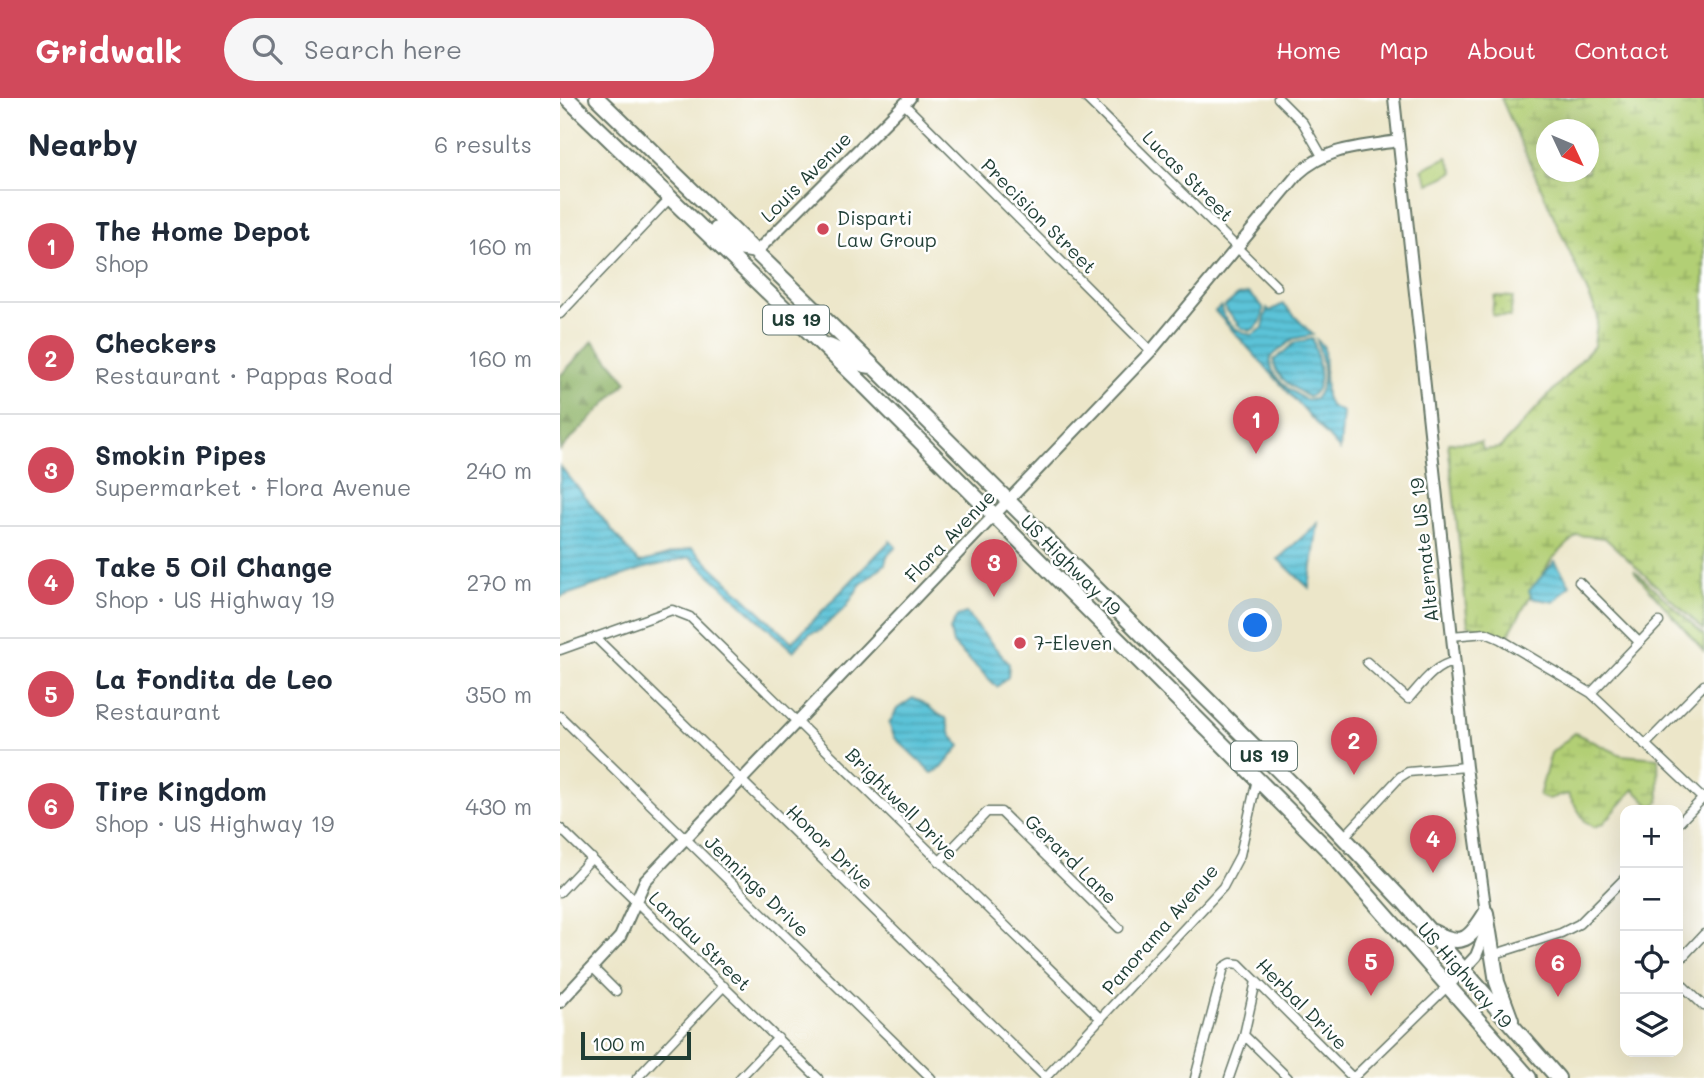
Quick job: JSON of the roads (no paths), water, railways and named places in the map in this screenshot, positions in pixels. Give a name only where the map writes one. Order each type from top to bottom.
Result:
[{"type":"highway","name":"US Highway 19","points":[[567,98],[821,343],[1257,779],[1358,882],[1529,1078]]},
{"type":"highway","name":"US Highway 19","points":[[597,98],[806,299],[1344,837],[1558,1078]]},
{"type":"highway","points":[[671,197],[693,207],[739,248],[749,252],[757,251]]},
{"type":"highway","points":[[743,268],[757,269],[787,292],[806,299]]},
{"type":"highway","points":[[821,343],[843,351],[863,366],[873,366]]},
{"type":"highway","points":[[1184,706],[1205,715],[1238,747],[1247,748],[1252,744]]},
{"type":"highway","points":[[1257,779],[1269,775],[1276,779],[1330,833],[1363,858]]},
{"type":"highway","points":[[1426,928],[1445,938],[1459,941],[1474,933],[1486,913]]},
{"type":"highway","points":[[1486,913],[1497,982],[1518,1034]]},
{"type":"street","name":"Lucas Street","points":[[1086,98],[1277,287]]},
{"type":"street","points":[[1278,98],[1303,122],[1322,156]]},
{"type":"street","name":"Alternate US 19","points":[[1394,98],[1454,663],[1486,913],[1479,950],[1448,986]]},
{"type":"street","name":"Louis Avenue","points":[[757,251],[907,101]]},
{"type":"street","name":"Precision Street","points":[[907,101],[1152,351]]},
{"type":"street","name":"Flora Avenue","points":[[560,1002],[620,937],[645,881],[684,837],[1152,351],[1298,174],[1333,151],[1398,141]]},
{"type":"street","points":[[560,314],[671,197]]},
{"type":"street","points":[[1579,582],[1639,642]]},
{"type":"street","name":"Brightwell Drive","points":[[596,637],[672,610],[681,612],[796,720],[1101,1019]]},
{"type":"street","points":[[1591,693],[1658,622]]},
{"type":"street","points":[[1451,636],[1486,633],[1591,693],[1703,798],[1683,819]]},
{"type":"street","points":[[560,650],[596,637]]},
{"type":"street","name":"Honor Drive","points":[[596,637],[739,781],[1045,1078]]},
{"type":"street","points":[[1367,662],[1408,699],[1438,668],[1454,663]]},
{"type":"street","points":[[1645,745],[1704,685]]},
{"type":"street","name":"Jennings Drive","points":[[560,716],[931,1078]]},
{"type":"street","points":[[1344,837],[1400,777],[1408,772],[1466,767]]},
{"type":"street","name":"Panorama Avenue","points":[[1045,1078],[1213,898],[1230,875],[1240,855],[1257,779]]},
{"type":"street","name":"Gerard Lane","points":[[939,862],[987,812],[1001,812],[1119,928]]},
{"type":"street","name":"Landau Street","points":[[560,828],[818,1078]]},
{"type":"street","points":[[560,892],[592,858]]},
{"type":"street","points":[[1492,955],[1561,933],[1579,924],[1620,883]]},
{"type":"street","points":[[1683,957],[1704,934]]},
{"type":"street","name":"Herbal Drive","points":[[1195,1078],[1224,967],[1231,962],[1239,964],[1353,1078]]},
{"type":"street","points":[[593,968],[616,991]]},
{"type":"street","points":[[1229,1078],[1244,1035],[1256,981]]},
{"type":"street","points":[[637,1078],[724,986]]},
{"type":"street","points":[[1353,1078],[1448,986]]},
{"type":"street","points":[[1683,986],[1704,1006]]},
{"type":"street","points":[[1244,1035],[1287,1078]]},
{"type":"street","points":[[740,1078],[778,1038]]},
{"type":"water","points":[[1249,293],[1263,307],[1261,321],[1250,331],[1241,328],[1224,307],[1238,295]]},
{"type":"water","points":[[1283,304],[1313,335],[1293,339],[1271,357],[1273,371],[1281,383],[1306,400],[1315,399],[1323,378],[1317,340],[1324,347],[1326,396],[1330,406],[1343,412],[1340,450],[1215,311],[1221,306],[1224,317],[1232,325],[1241,332],[1252,335],[1263,328],[1267,308],[1270,311]]},
{"type":"water","points":[[1313,339],[1320,371],[1318,387],[1308,397],[1281,377],[1274,360],[1296,342]]},
{"type":"water","points":[[560,466],[639,563],[692,548],[792,642],[890,541],[896,547],[887,556],[885,564],[860,585],[846,607],[819,631],[810,633],[793,651],[690,557],[642,569],[560,597]]},
{"type":"water","points":[[1318,523],[1309,588],[1278,559]]},
{"type":"water","points":[[1555,561],[1570,585],[1554,602],[1532,598],[1529,591]]},
{"type":"water","points":[[966,613],[1009,664],[1008,677],[997,687],[953,644],[950,630],[957,616]]},
{"type":"water","points":[[913,698],[946,718],[951,735],[960,746],[942,768],[932,773],[895,738],[889,724],[897,709]]},
{"type":"place","name":"Disparti Law Group","points":[[823,229]]},
{"type":"place","name":"The Home Depot","points":[[1256,454]]},
{"type":"place","name":"Smokin Pipes","points":[[994,597]]},
{"type":"place","name":"7-Eleven","points":[[1020,643]]},
{"type":"place","name":"Checkers","points":[[1354,775]]},
{"type":"place","name":"Take 5 Oil Change","points":[[1433,873]]},
{"type":"place","name":"La Fondita de Leo","points":[[1371,996]]},
{"type":"place","name":"Tire Kingdom","points":[[1558,997]]}]
